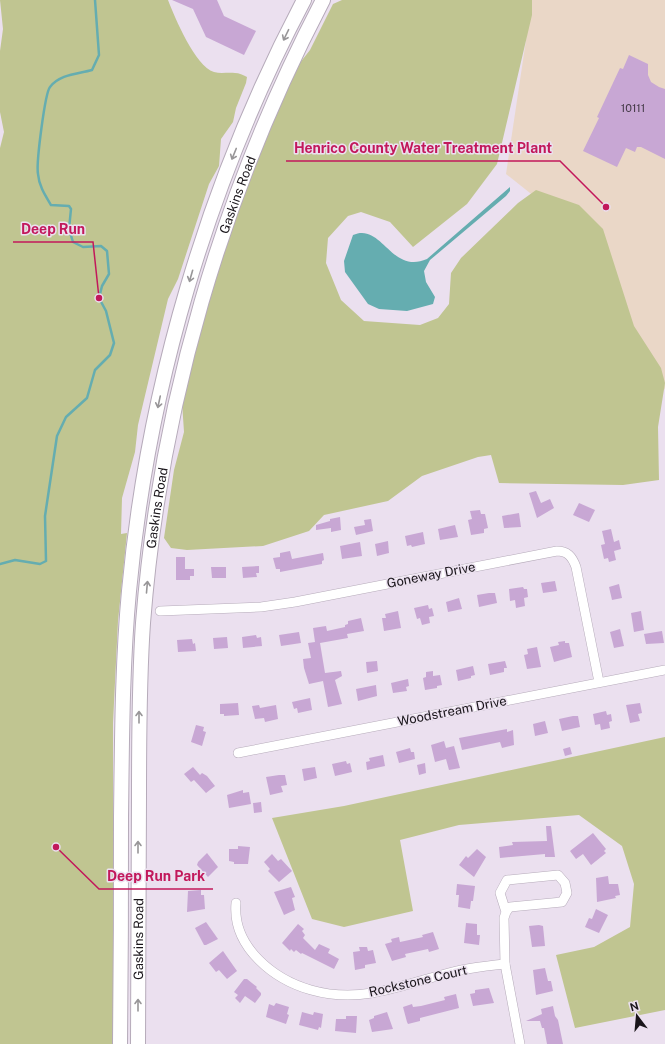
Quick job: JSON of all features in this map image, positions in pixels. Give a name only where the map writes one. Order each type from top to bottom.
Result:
[{"type":"main road","name":"Gaskins Road","points":[[120,1044],[122,722],[124,662],[129,591],[142,490],[163,380],[197,257],[247,120],[304,0]]},
{"type":"main road","name":"Gaskins Road","points":[[138,1044],[139,701],[144,613],[158,498],[185,361],[222,234],[259,136],[281,85],[323,0]]},
{"type":"street","name":"Goneway Drive","points":[[160,611],[261,607],[295,602],[557,550],[568,554],[576,566],[600,682]]},
{"type":"street","name":"Woodstream Drive","points":[[238,753],[665,670]]},
{"type":"street","points":[[506,912],[500,893],[507,880],[558,875],[565,883],[567,893],[562,902],[510,907],[504,918],[506,964],[520,1044]]},
{"type":"street","name":"Rockstone Court","points":[[236,903],[237,926],[250,950],[278,976],[293,984],[320,992],[347,995],[372,993],[446,973],[506,964]]},
{"type":"shaded area","points":[[532,0],[665,0],[665,390],[589,240],[506,174]]},
{"type":"green space","points":[[0,0],[168,0],[186,40],[200,61],[207,68],[214,72],[236,73],[247,77],[236,108],[233,122],[221,139],[219,166],[209,184],[178,279],[168,299],[138,425],[135,452],[122,498],[121,534],[127,533],[118,621],[113,723],[113,1044],[0,1044],[0,148],[4,132],[0,112],[0,51],[3,29]]},
{"type":"green space","points":[[342,0],[532,0],[532,15],[497,164],[467,204],[413,247],[390,222],[361,212],[348,216],[328,238],[326,263],[341,300],[364,321],[420,325],[438,318],[449,304],[451,273],[461,258],[518,203],[536,190],[579,205],[603,229],[634,326],[661,368],[665,383],[658,427],[659,480],[623,485],[499,483],[491,455],[478,457],[422,476],[388,501],[324,515],[309,531],[263,546],[187,550],[171,548],[164,538],[174,470],[184,432],[182,402],[222,253],[250,178],[292,77],[299,64],[310,50],[333,4]]},
{"type":"green space","points":[[665,737],[665,1010],[575,1028],[556,955],[594,947],[630,927],[634,884],[622,846],[579,815],[459,825],[400,840],[413,911],[344,927],[312,919],[272,818],[344,806]]},
{"type":"water","points":[[510,187],[510,191],[506,196],[430,260],[424,271],[426,282],[435,297],[433,304],[407,311],[379,309],[368,304],[345,272],[344,261],[353,235],[363,233],[372,236],[380,241],[395,255],[404,260],[415,262],[427,259]]},
{"type":"building","points":[[172,0],[217,0],[224,16],[256,31],[244,55],[206,37],[193,9]]},
{"type":"building","points":[[629,55],[648,64],[648,75],[651,82],[665,89],[665,159],[641,147],[637,147],[635,152],[626,148],[617,167],[583,151],[620,68],[623,69]]},
{"type":"building","points":[[536,491],[541,503],[550,499],[554,508],[537,518],[529,493]]},
{"type":"building","points":[[579,503],[595,510],[589,522],[573,515]]},
{"type":"building","points":[[480,510],[481,514],[485,514],[488,528],[484,529],[484,533],[471,535],[468,520],[472,519],[470,511]]},
{"type":"building","points":[[519,513],[521,527],[504,528],[502,516]]},
{"type":"building","points":[[340,517],[341,530],[331,532],[331,528],[316,530],[316,525],[330,521],[330,519]]},
{"type":"building","points":[[371,519],[373,531],[356,535],[354,527],[365,525],[364,520]]},
{"type":"building","points":[[455,525],[458,537],[440,540],[438,529]]},
{"type":"building","points":[[611,529],[614,542],[619,540],[621,549],[614,551],[616,560],[609,562],[608,558],[604,559],[601,545],[605,544],[602,531]]},
{"type":"building","points":[[423,532],[425,544],[412,547],[411,545],[407,546],[405,536]]},
{"type":"building","points":[[388,541],[389,553],[377,556],[375,544]]},
{"type":"building","points":[[360,542],[362,556],[342,559],[340,546]]},
{"type":"building","points":[[290,551],[292,559],[323,553],[324,560],[322,561],[322,564],[280,572],[280,569],[276,569],[273,558],[280,557],[280,553]]},
{"type":"building","points":[[176,557],[185,557],[185,569],[194,569],[194,576],[190,576],[190,580],[176,580]]},
{"type":"building","points":[[259,566],[259,573],[256,573],[257,577],[243,578],[242,567]]},
{"type":"building","points":[[211,567],[226,567],[226,578],[212,578]]},
{"type":"building","points":[[555,581],[557,591],[543,593],[541,583]]},
{"type":"building","points":[[619,584],[622,598],[612,600],[609,587]]},
{"type":"building","points":[[523,587],[524,589],[527,589],[528,597],[524,598],[525,606],[516,608],[515,600],[510,601],[509,589]]},
{"type":"building","points":[[495,593],[497,603],[479,607],[477,595]]},
{"type":"building","points":[[459,598],[462,609],[448,612],[446,602]]},
{"type":"building","points":[[428,605],[429,609],[432,608],[434,616],[429,617],[430,623],[422,625],[420,618],[417,619],[414,608]]},
{"type":"building","points":[[398,611],[401,628],[384,631],[382,618],[386,618],[385,614]]},
{"type":"building","points":[[641,611],[644,630],[634,632],[631,613]]},
{"type":"building","points":[[361,618],[364,631],[347,634],[348,638],[320,643],[325,673],[341,671],[342,676],[335,680],[342,704],[328,707],[323,681],[309,684],[304,668],[303,659],[311,658],[308,643],[315,642],[313,628],[326,626],[327,631],[345,627],[345,625],[348,624],[348,621]]},
{"type":"building","points":[[620,629],[624,646],[614,648],[610,632]]},
{"type":"building","points":[[662,631],[664,643],[646,644],[644,634]]},
{"type":"building","points":[[299,632],[301,643],[281,646],[279,635]]},
{"type":"building","points":[[256,635],[257,638],[261,637],[262,646],[243,648],[242,637]]},
{"type":"building","points":[[227,637],[228,648],[214,649],[213,638]]},
{"type":"building","points":[[192,639],[193,644],[195,643],[196,651],[178,652],[177,640]]},
{"type":"building","points":[[565,641],[565,643],[569,643],[572,657],[554,662],[550,647],[559,645],[558,642]]},
{"type":"building","points":[[537,647],[541,667],[527,669],[524,655],[528,654],[527,649]]},
{"type":"building","points":[[377,661],[378,671],[367,673],[366,662]]},
{"type":"building","points":[[505,661],[507,668],[504,668],[504,672],[490,675],[488,664]]},
{"type":"building","points":[[473,666],[475,675],[471,676],[471,678],[458,681],[456,670]]},
{"type":"building","points":[[433,671],[433,676],[440,675],[442,685],[437,686],[437,688],[425,690],[423,678],[426,677],[426,672]]},
{"type":"building","points":[[408,679],[409,686],[406,687],[407,691],[393,693],[391,683]]},
{"type":"building","points":[[376,685],[377,696],[358,701],[356,689]]},
{"type":"building","points":[[310,698],[312,710],[298,713],[297,708],[294,709],[292,702]]},
{"type":"building","points":[[238,703],[239,715],[224,716],[224,714],[220,714],[220,704]]},
{"type":"building","points":[[640,703],[642,713],[638,714],[640,721],[630,723],[626,705]]},
{"type":"building","points":[[259,705],[260,708],[276,705],[278,719],[265,722],[264,718],[255,719],[252,706]]},
{"type":"building","points":[[606,711],[607,715],[611,714],[612,721],[609,722],[610,728],[601,730],[600,724],[595,725],[593,714]]},
{"type":"building","points":[[578,716],[580,727],[562,731],[559,719]]},
{"type":"building","points":[[545,721],[548,733],[535,736],[533,724]]},
{"type":"building","points":[[196,725],[204,727],[203,731],[206,732],[202,746],[191,742]]},
{"type":"building","points":[[507,729],[507,732],[513,730],[514,745],[502,748],[500,742],[462,750],[459,738]]},
{"type":"building","points":[[444,741],[446,748],[454,746],[460,768],[449,770],[446,759],[435,762],[431,745]]},
{"type":"building","points":[[570,747],[572,754],[565,756],[563,749]]},
{"type":"building","points":[[410,748],[411,752],[414,752],[415,759],[399,763],[396,752]]},
{"type":"building","points":[[383,755],[385,766],[367,770],[366,762],[370,761],[369,758]]},
{"type":"building","points":[[346,761],[347,764],[350,763],[352,772],[335,776],[332,764]]},
{"type":"building","points":[[425,763],[426,773],[419,775],[417,765]]},
{"type":"building","points":[[193,767],[200,775],[202,773],[207,776],[215,786],[206,793],[194,780],[191,782],[184,774]]},
{"type":"building","points":[[315,767],[317,778],[304,781],[302,769]]},
{"type":"building","points":[[285,775],[287,785],[281,786],[283,792],[270,795],[266,777]]},
{"type":"building","points":[[243,790],[243,793],[249,792],[251,804],[229,808],[227,795]]},
{"type":"building","points":[[261,802],[262,812],[254,813],[253,803]]},
{"type":"building","points":[[546,826],[551,826],[555,857],[545,857],[545,854],[500,858],[499,847],[513,845],[512,842],[547,841]]},
{"type":"building","points":[[593,833],[606,849],[604,851],[606,853],[591,865],[583,854],[576,859],[570,851]]},
{"type":"building","points":[[238,846],[250,847],[248,864],[234,864],[234,862],[229,861],[229,849],[238,849]]},
{"type":"building","points":[[477,849],[486,857],[474,877],[459,865],[466,856],[468,858]]},
{"type":"building","points":[[207,853],[218,867],[208,877],[197,865]]},
{"type":"building","points":[[272,854],[278,861],[281,859],[292,871],[279,882],[268,871],[270,869],[264,862]]},
{"type":"building","points":[[608,876],[609,884],[618,884],[620,895],[615,896],[616,898],[597,902],[596,878]]},
{"type":"building","points":[[457,884],[475,886],[473,901],[471,901],[470,909],[458,907],[459,895],[456,895]]},
{"type":"building","points":[[291,887],[295,897],[292,898],[295,910],[284,915],[274,892]]},
{"type":"building","points":[[201,890],[201,895],[204,895],[205,909],[187,912],[188,891]]},
{"type":"building","points":[[596,909],[608,915],[599,933],[585,927],[589,918],[592,919]]},
{"type":"building","points":[[206,922],[218,939],[204,945],[195,928]]},
{"type":"building","points":[[466,923],[477,924],[477,935],[480,935],[479,945],[464,943]]},
{"type":"building","points":[[298,924],[304,929],[302,931],[305,935],[303,938],[315,950],[319,944],[330,949],[328,953],[339,959],[334,969],[302,953],[301,954],[296,950],[294,952],[291,949],[290,951],[282,943]]},
{"type":"building","points":[[529,926],[543,926],[545,946],[532,947]]},
{"type":"building","points":[[433,932],[439,949],[429,952],[428,949],[405,954],[406,957],[392,961],[385,944],[392,942],[391,939],[399,937],[400,942],[423,937],[422,935]]},
{"type":"building","points":[[359,947],[367,947],[368,951],[373,950],[376,963],[365,965],[365,968],[355,970],[353,952],[360,951]]},
{"type":"building","points":[[223,951],[237,971],[227,979],[219,970],[216,972],[209,963]]},
{"type":"building","points":[[545,968],[548,981],[551,981],[553,991],[536,995],[533,970]]},
{"type":"building","points":[[244,979],[247,979],[257,987],[256,988],[261,993],[255,1003],[245,996],[240,1003],[235,998],[238,995],[234,992]]},
{"type":"building","points":[[489,988],[494,1003],[473,1006],[470,994],[475,993],[475,990]]},
{"type":"building","points":[[456,994],[459,1008],[420,1018],[420,1021],[408,1024],[403,1007],[412,1004],[413,1007],[421,1006],[445,1000],[444,997]]},
{"type":"building","points":[[276,1003],[289,1007],[287,1014],[289,1015],[286,1024],[266,1017],[269,1004],[274,1006]]},
{"type":"building","points":[[553,1006],[555,1016],[558,1020],[563,1044],[547,1044],[544,1028],[542,1028],[540,1021],[526,1021],[542,1014],[541,1009]]},
{"type":"building","points":[[302,1012],[313,1015],[314,1012],[323,1014],[321,1028],[319,1027],[318,1030],[299,1025]]},
{"type":"building","points":[[387,1012],[393,1029],[372,1032],[369,1020],[374,1018],[374,1016]]},
{"type":"building","points":[[346,1016],[357,1016],[356,1033],[335,1031],[336,1019],[346,1019]]},
{"type":"waterway","points":[[0,564],[15,560],[40,564],[46,561],[45,516],[57,436],[66,417],[87,398],[95,370],[110,355],[114,343],[106,311],[99,298],[102,286],[109,274],[107,251],[101,246],[83,247],[73,242],[69,229],[71,209],[69,206],[51,205],[41,186],[38,174],[41,129],[50,87],[59,79],[92,70],[99,55],[95,0]]},
{"type":"place","name":"Henrico County Water Treatment Plant","points":[[606,207]]},
{"type":"place","name":"Deep Run","points":[[99,298]]},
{"type":"place","name":"Deep Run Park","points":[[56,847]]}]
